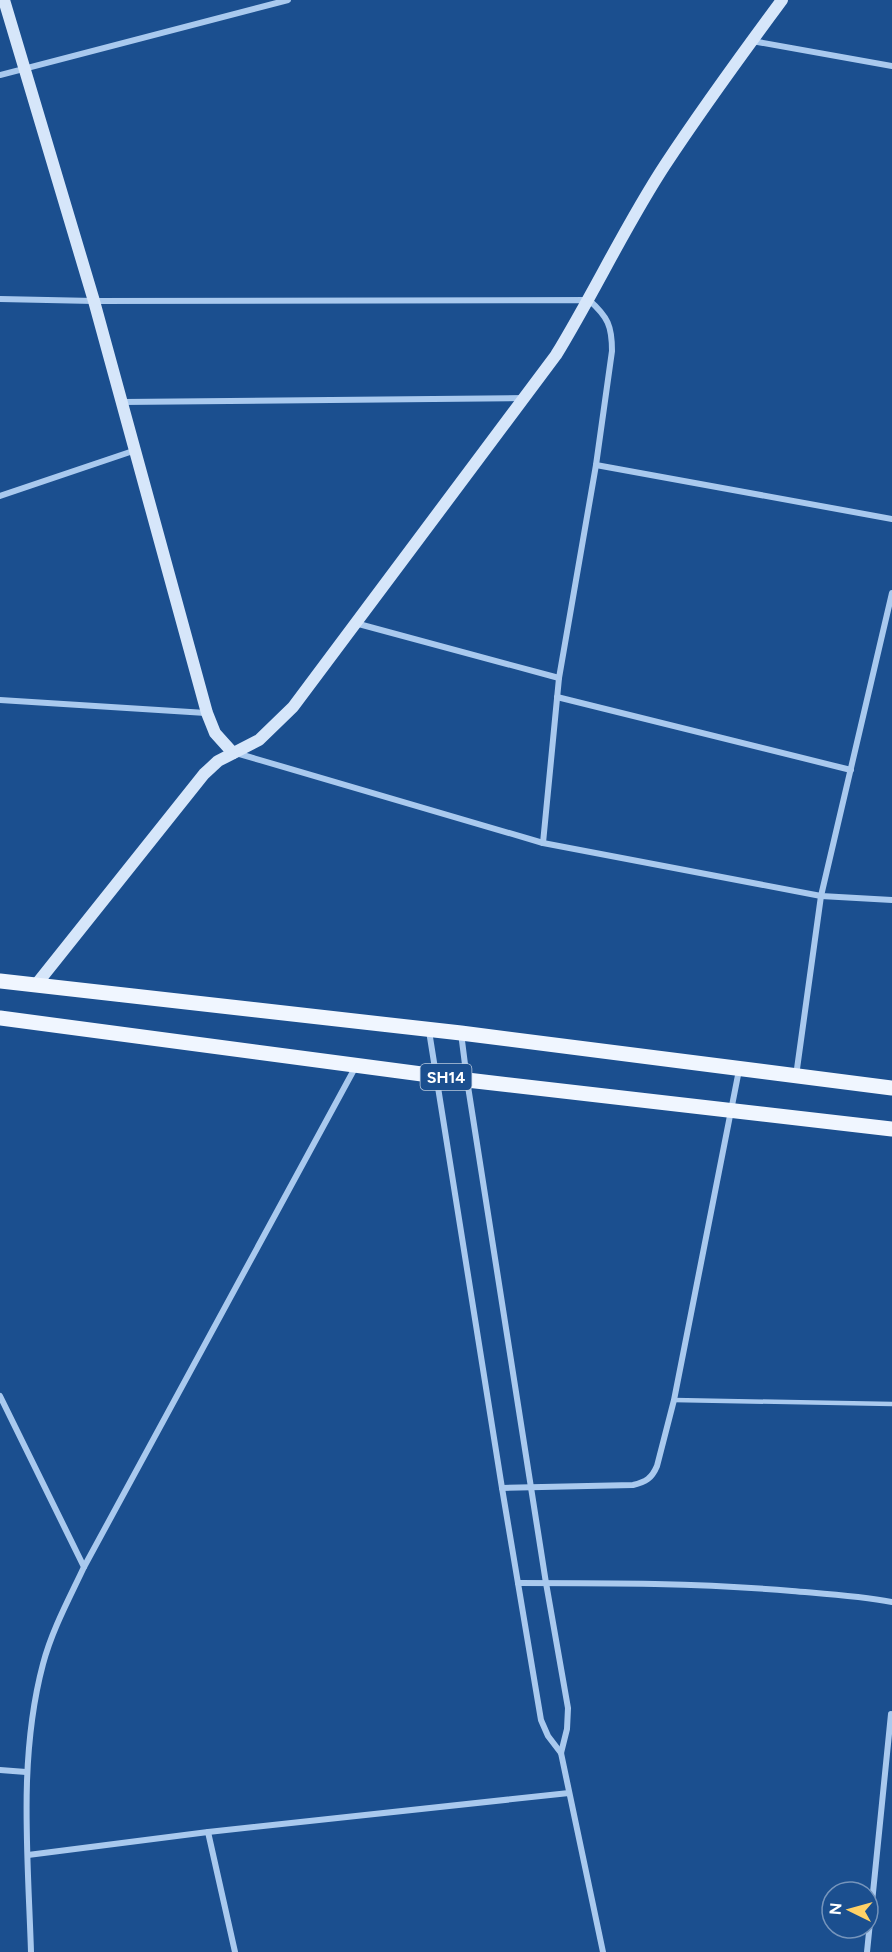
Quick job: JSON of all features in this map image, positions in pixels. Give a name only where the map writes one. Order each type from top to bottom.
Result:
[{"type":"main road","points":[[0,981],[461,1033],[892,1088]]},
{"type":"main road","name":"SH14","points":[[0,1018],[467,1080],[892,1129]]},
{"type":"street","points":[[4,0],[94,301],[207,713],[214,733],[233,753],[543,843],[821,896],[892,900]]},
{"type":"street","points":[[0,75],[288,0]]},
{"type":"street","points":[[34,986],[204,774],[218,761],[259,740],[293,708],[556,356],[665,165],[782,0]]},
{"type":"street","points":[[752,41],[892,66]]},
{"type":"street","points":[[0,299],[94,301],[589,300],[607,318],[612,332],[612,351],[596,465],[559,678],[543,843]]},
{"type":"street","points":[[122,402],[525,398]]},
{"type":"street","points":[[0,496],[136,450]]},
{"type":"street","points":[[596,465],[892,519]]},
{"type":"street","points":[[796,1076],[821,896],[892,593]]},
{"type":"street","points":[[355,623],[559,678]]},
{"type":"street","points":[[557,697],[851,770]]},
{"type":"street","points":[[0,700],[207,713]]},
{"type":"street","points":[[429,1030],[541,1720],[548,1736],[561,1753]]},
{"type":"street","points":[[461,1033],[546,1583],[568,1708],[567,1729],[561,1753],[603,1952]]},
{"type":"street","points":[[31,1952],[26,1772],[33,1703],[43,1662],[55,1628],[84,1567],[357,1064]]},
{"type":"street","points":[[502,1488],[633,1485],[645,1483],[653,1475],[674,1400],[739,1069]]},
{"type":"street","points":[[0,1396],[84,1567]]},
{"type":"street","points":[[518,1583],[618,1582],[716,1585],[892,1602]]},
{"type":"street","points":[[867,1952],[891,1714]]},
{"type":"street","points":[[0,1770],[26,1772]]},
{"type":"street","points":[[28,1855],[208,1832],[569,1793]]},
{"type":"street","points":[[208,1832],[235,1952]]},
{"type":"lane","points":[[674,1400],[892,1404]]}]
